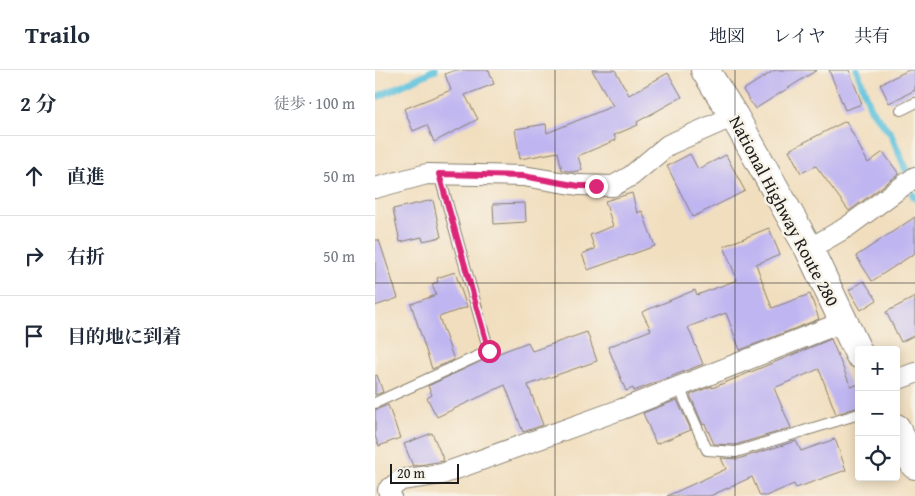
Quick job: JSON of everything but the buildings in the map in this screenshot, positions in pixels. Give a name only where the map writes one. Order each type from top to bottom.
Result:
[{"type":"highway","name":"National Highway Route 280","points":[[705,70],[734,116],[809,249],[855,346]]},
{"type":"highway","points":[[900,436],[915,465]]},
{"type":"street","points":[[375,188],[427,174],[523,176],[579,186],[613,186],[631,176],[668,145],[734,116]]},
{"type":"street","points":[[809,249],[847,227],[915,177]]},
{"type":"street","points":[[391,496],[388,490],[401,480],[442,474],[621,409],[678,385],[843,322]]},
{"type":"street","points":[[900,379],[915,373]]},
{"type":"lane","points":[[901,110],[915,103]]},
{"type":"lane","points":[[375,403],[489,351],[439,174]]},
{"type":"lane","points":[[678,385],[707,450],[713,452],[736,452],[855,415]]},
{"type":"waterway","points":[[375,98],[435,70]]},
{"type":"waterway","points":[[857,70],[871,109],[891,134],[906,170]]},
{"type":"route","points":[[489,351],[439,174],[523,176],[579,186],[596,186]]}]
